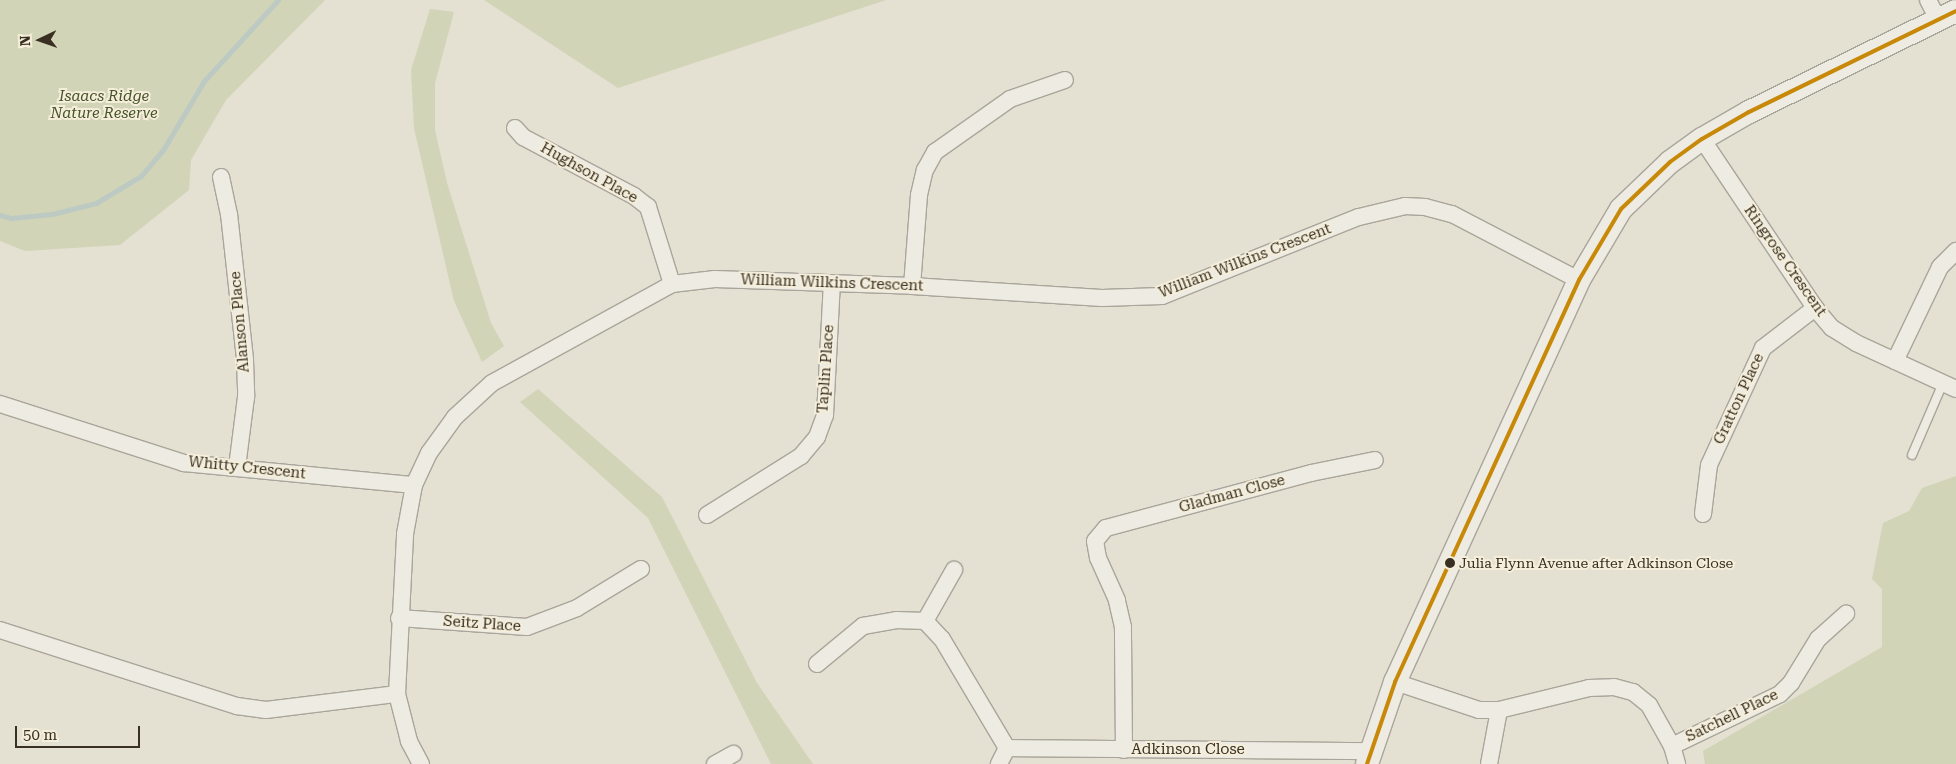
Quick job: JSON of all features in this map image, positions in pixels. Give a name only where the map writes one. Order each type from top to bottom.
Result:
[{"type":"street","points":[[1368,758],[1395,682],[1579,280],[1621,210],[1670,162],[1702,139],[1940,10]]},
{"type":"street","points":[[912,286],[919,195],[925,170],[935,152],[1010,100],[1065,80]]},
{"type":"street","name":"Hughson Place","points":[[515,128],[523,137],[634,196],[648,207],[672,284]]},
{"type":"street","name":"Ringrose Crescent","points":[[1702,139],[1815,308],[1832,328],[1895,361],[1950,386]]},
{"type":"street","name":"Alanson Place","points":[[221,177],[229,214],[245,360],[246,397],[237,467]]},
{"type":"street","name":"William Wilkins Crescent","points":[[422,764],[409,741],[396,694],[405,534],[414,485],[429,453],[455,417],[492,383],[672,284],[715,279],[912,286],[1102,298],[1162,296],[1359,217],[1405,206],[1425,206],[1452,214],[1579,280]]},
{"type":"street","points":[[1895,361],[1940,267],[1956,251]]},
{"type":"street","name":"Taplin Place","points":[[707,515],[801,456],[817,437],[825,415],[832,283]]},
{"type":"street","name":"Gratton Place","points":[[1702,514],[1709,465],[1764,348],[1815,308]]},
{"type":"street","name":"Whitty Crescent","points":[[0,404],[184,463],[414,485]]},
{"type":"street","name":"Gladman Close","points":[[1124,750],[1123,627],[1117,600],[1089,536],[1106,528],[1311,473],[1376,460]]},
{"type":"street","name":"Seitz Place","points":[[400,618],[527,627],[577,608],[641,570]]},
{"type":"street","points":[[925,621],[954,570]]},
{"type":"street","name":"Satchell Place","points":[[1672,746],[1780,694],[1791,683],[1818,639],[1846,614]]},
{"type":"street","points":[[817,664],[863,626],[896,620],[925,621],[942,639],[1007,748],[999,764]]},
{"type":"street","points":[[0,630],[236,706],[266,710],[396,694]]},
{"type":"street","points":[[1395,682],[1479,710],[1499,710],[1589,688],[1614,687],[1633,692],[1649,705],[1672,746],[1677,764]]},
{"type":"street","points":[[1489,764],[1499,710]]},
{"type":"street","name":"Adkinson Close","points":[[1007,748],[1368,758]]},
{"type":"street","points":[[716,764],[733,754]]},
{"type":"lane","name":"Ringrose Crescent","points":[[1912,455],[1950,386]]},
{"type":"green space","name":"Isaacs Ridge Nature Reserve","points":[[0,0],[325,0],[226,100],[191,160],[189,190],[120,245],[25,251],[0,241]]},
{"type":"green space","points":[[484,0],[886,0],[618,88]]},
{"type":"green space","points":[[430,9],[454,12],[435,83],[435,130],[447,183],[491,323],[504,346],[482,362],[454,301],[414,128],[411,70]]},
{"type":"green space","points":[[538,389],[662,497],[757,683],[813,764],[771,764],[648,518],[520,402]]},
{"type":"green space","points":[[1956,476],[1956,764],[1705,764],[1703,751],[1882,647],[1882,589],[1872,579],[1883,523],[1909,511],[1922,488]]},
{"type":"waterway","points":[[0,215],[11,218],[52,214],[96,203],[141,176],[163,150],[204,81],[278,0]]},
{"type":"transit line","points":[[1367,764],[1395,682],[1579,280],[1621,209],[1670,162],[1702,139],[1749,112],[1956,11]]},
{"type":"place","name":"Julia Flynn Avenue after Adkinson Close","points":[[1450,563]]}]
